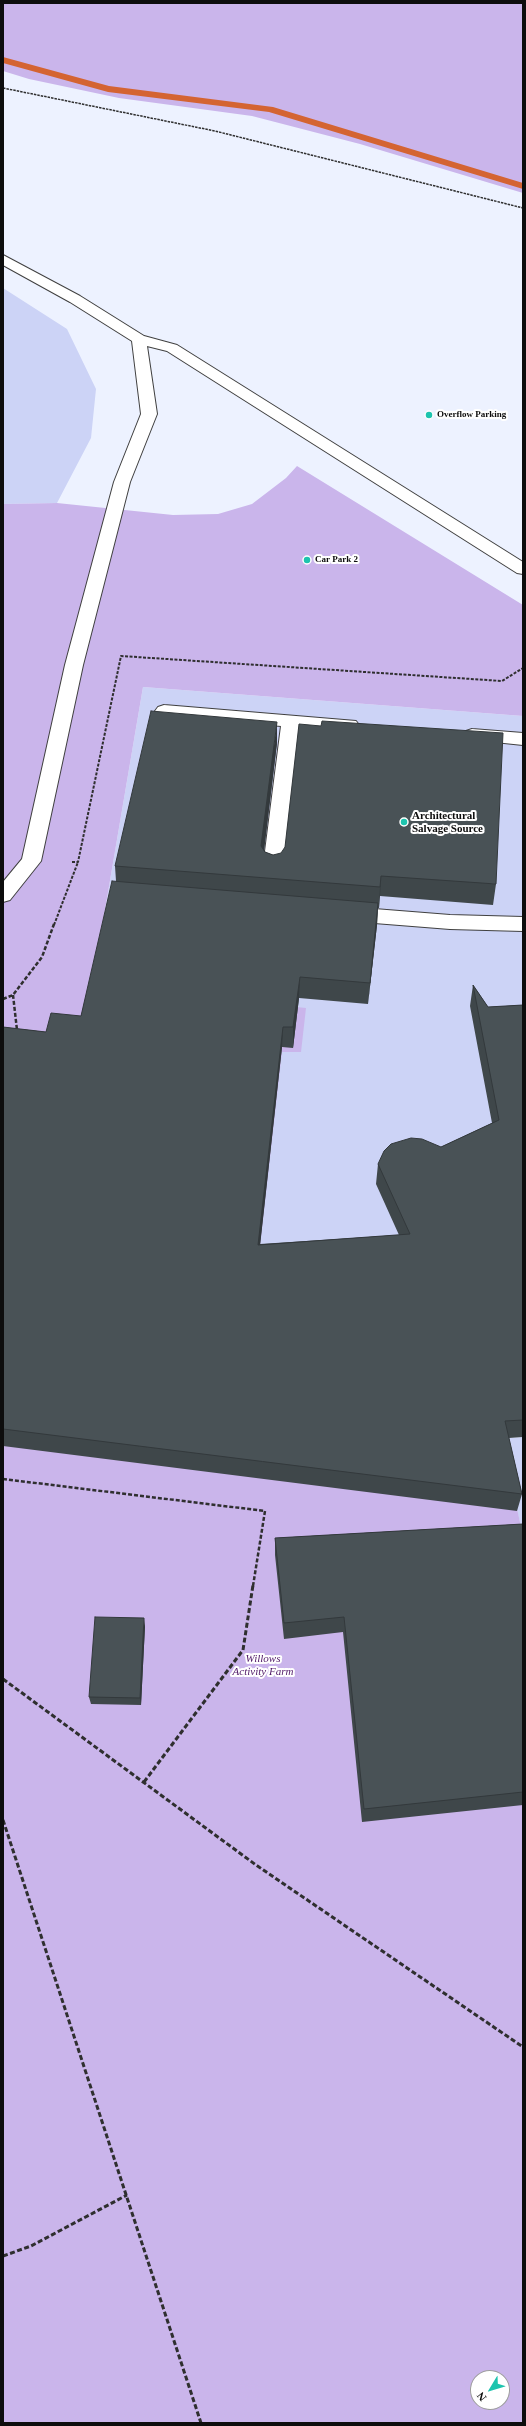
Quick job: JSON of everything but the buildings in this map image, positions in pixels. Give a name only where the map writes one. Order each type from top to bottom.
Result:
[{"type":"lane","points":[[3,259],[75,299],[139,339],[172,348],[523,569]]},
{"type":"lane","points":[[3,896],[31,861],[74,665],[122,482],[149,414],[139,339]]},
{"type":"lane","points":[[164,711],[369,727]]},
{"type":"lane","points":[[272,867],[292,721]]},
{"type":"lane","points":[[454,733],[523,739]]},
{"type":"lane","points":[[332,912],[450,922],[523,924]]},
{"type":"path","points":[[3,88],[216,131],[523,208]]},
{"type":"path","points":[[3,999],[13,995],[42,957],[78,862]]},
{"type":"path","points":[[13,995],[17,1028],[15,1035]]},
{"type":"path","points":[[3,1479],[265,1511],[243,1650],[144,1782]]},
{"type":"path","points":[[3,1679],[256,1865],[523,2047]]},
{"type":"path","points":[[3,1820],[201,2423]]},
{"type":"path","points":[[3,2256],[31,2246],[127,2195]]},
{"type":"shaded area","points":[[3,288],[67,329],[96,389],[91,438],[57,503],[3,504]]},
{"type":"shaded area","points":[[143,687],[523,716],[523,1245],[258,1264],[92,986]]},
{"type":"shaded area","points":[[523,1437],[523,1536],[501,1439]]},
{"type":"green space","points":[[3,3],[523,3],[523,193],[360,144],[252,116],[119,98],[29,79],[3,71]]},
{"type":"green space","name":"Willows Activity Farm","points":[[297,466],[523,605],[523,716],[143,687],[92,986],[306,1008],[301,1052],[282,1052],[258,1264],[502,1439],[523,1536],[523,2423],[3,2423],[3,504],[57,503],[173,515],[218,514],[252,504],[286,478]]},
{"type":"waterway","points":[[3,60],[108,89],[270,109],[523,186]]},
{"type":"place","name":"Overflow Parking","points":[[429,415]]},
{"type":"place","name":"Car Park 2","points":[[307,560]]},
{"type":"place","name":"Architectural Salvage Source","points":[[404,822]]}]
